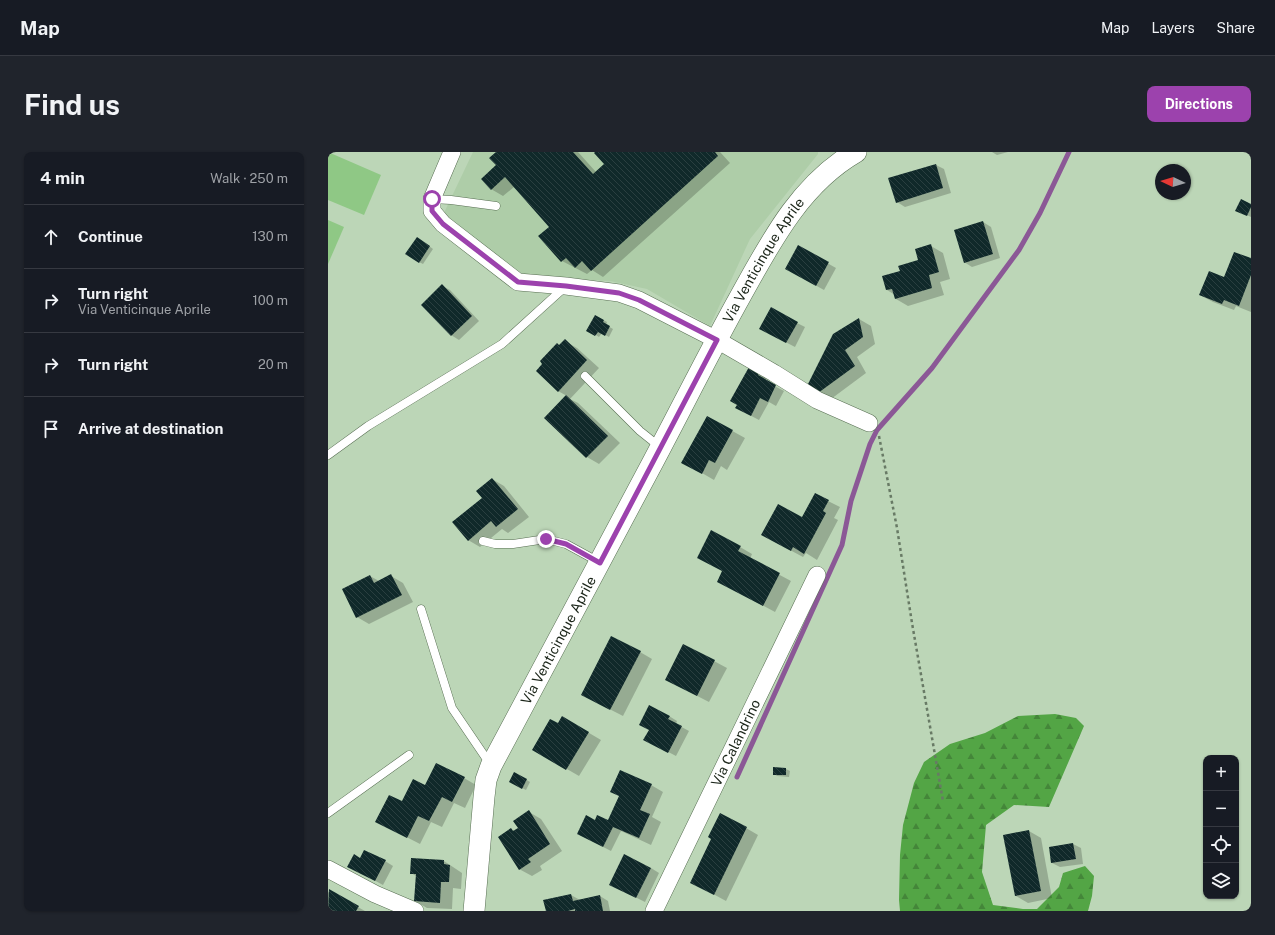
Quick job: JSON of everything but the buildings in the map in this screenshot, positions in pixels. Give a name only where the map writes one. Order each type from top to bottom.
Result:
[{"type":"street","points":[[452,152],[432,199],[432,211],[443,224],[518,282],[566,286],[619,293],[639,300],[717,340],[817,400],[869,423]]},
{"type":"street","name":"Via Venticinque Aprile","points":[[474,911],[484,797],[486,780],[491,766],[717,340],[778,231],[798,203],[813,186],[828,172],[856,152]]},
{"type":"street","name":"Via Calandrino","points":[[654,911],[817,575]]},
{"type":"street","points":[[328,869],[375,894],[415,911]]},
{"type":"lane","points":[[432,199],[496,206]]},
{"type":"lane","points":[[328,455],[368,426],[502,344],[566,286]]},
{"type":"lane","points":[[585,376],[640,431],[661,448]]},
{"type":"lane","points":[[483,541],[495,544],[513,544],[546,539],[566,544],[600,563]]},
{"type":"lane","points":[[421,609],[452,708],[491,766]]},
{"type":"lane","points":[[328,813],[409,755]]},
{"type":"path","points":[[869,423],[879,433],[897,528],[943,801]]},
{"type":"shaded area","points":[[473,152],[818,152],[818,154],[750,239],[710,326],[647,289],[610,281],[541,278],[521,273],[443,215]]},
{"type":"green space","points":[[328,152],[381,175],[364,215],[328,200]]},
{"type":"green space","points":[[328,220],[344,227],[328,264]]},
{"type":"green space","points":[[1055,714],[1076,718],[1084,726],[1049,807],[1014,805],[986,825],[982,872],[993,905],[1023,909],[1037,909],[1059,887],[1063,873],[1085,866],[1094,876],[1092,896],[1088,911],[900,911],[900,855],[903,825],[914,783],[924,762],[950,744],[985,733],[1018,716]]},
{"type":"waterway","points":[[737,777],[842,545],[851,501],[870,444],[877,430],[932,368],[1019,250],[1040,213],[1069,152]]},
{"type":"route","points":[[432,199],[432,211],[443,224],[518,282],[566,286],[619,293],[639,300],[717,340],[600,563],[566,544],[546,539]]}]
